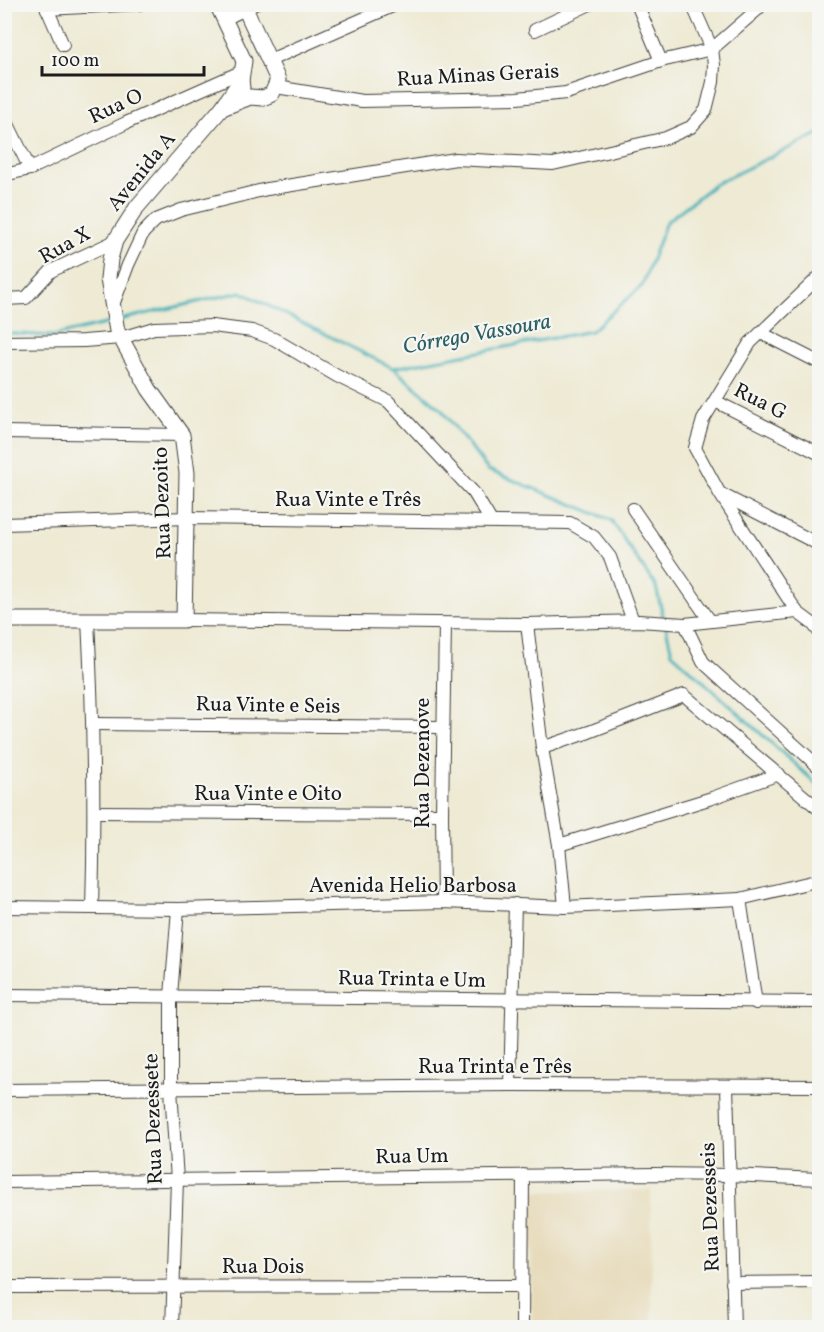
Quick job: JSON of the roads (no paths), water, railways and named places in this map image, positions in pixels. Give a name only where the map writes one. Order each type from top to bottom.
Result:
[{"type":"main road","points":[[217,4],[243,61],[242,89],[250,97]]},
{"type":"main road","points":[[248,6],[277,75],[276,87]]},
{"type":"main road","name":"Avenida A","points":[[119,334],[108,279],[115,241],[137,207],[222,108],[242,75]]},
{"type":"main road","name":"Avenida A","points":[[222,108],[250,97],[264,98],[272,94],[276,87]]},
{"type":"main road","name":"Rua Dezoito","points":[[119,334],[149,388],[182,435],[187,473],[184,620]]},
{"type":"main road","points":[[4,620],[184,620]]},
{"type":"street","points":[[63,45],[46,7],[139,4]]},
{"type":"street","points":[[270,60],[397,4]]},
{"type":"street","points":[[536,30],[590,4]]},
{"type":"street","points":[[637,4],[661,61]]},
{"type":"street","points":[[113,305],[143,233],[156,220],[181,210],[267,189],[456,159],[553,164],[666,138],[691,127],[706,110],[713,82],[712,49],[692,4]]},
{"type":"street","points":[[712,49],[758,9],[760,4]]},
{"type":"street","points":[[225,19],[248,6]]},
{"type":"street","name":"Rua Minas Gerais","points":[[276,87],[362,101],[517,98],[566,93],[661,61],[712,49]]},
{"type":"street","name":"Rua O","points":[[4,175],[30,170],[126,123],[242,75]]},
{"type":"street","points":[[4,116],[30,170]]},
{"type":"street","name":"Rua X","points":[[4,299],[26,298],[51,271],[115,241]]},
{"type":"street","points":[[817,628],[797,612],[720,494],[695,448],[703,420],[750,343],[819,276]]},
{"type":"street","points":[[4,342],[84,341],[154,328],[212,326],[252,330],[274,339],[337,376],[388,401],[474,493],[491,521]]},
{"type":"street","points":[[761,333],[819,363]]},
{"type":"street","name":"Rua G","points":[[715,401],[819,454]]},
{"type":"street","points":[[4,432],[182,435]]},
{"type":"street","points":[[720,494],[819,545]]},
{"type":"street","points":[[633,509],[710,621]]},
{"type":"street","name":"Rua Vinte e Três","points":[[4,524],[187,518],[570,523],[594,537],[610,556],[636,621]]},
{"type":"street","points":[[184,620],[445,624],[636,621],[686,624],[797,612]]},
{"type":"street","points":[[88,620],[94,724],[95,812],[92,908]]},
{"type":"street","name":"Rua Dezenove","points":[[443,902],[442,727],[445,624]]},
{"type":"street","points":[[527,624],[542,748],[559,846],[565,907]]},
{"type":"street","points":[[686,624],[703,662],[819,768]]},
{"type":"street","points":[[542,748],[684,694],[819,810]]},
{"type":"street","name":"Rua Vinte e Seis","points":[[94,724],[442,727]]},
{"type":"street","points":[[559,846],[712,798],[778,774]]},
{"type":"street","name":"Rua Vinte e Oito","points":[[95,812],[442,814]]},
{"type":"street","name":"Avenida Helio Barbosa","points":[[4,907],[178,909],[443,902],[565,907],[740,899],[819,880]]},
{"type":"street","points":[[740,899],[756,1003]]},
{"type":"street","points":[[510,1086],[515,904]]},
{"type":"street","name":"Rua Dezessete","points":[[172,1328],[177,1180],[171,1089],[171,996],[178,909]]},
{"type":"street","name":"Rua Trinta e Um","points":[[4,995],[819,1002]]},
{"type":"street","name":"Rua Dezesseis","points":[[727,1086],[734,1328]]},
{"type":"street","name":"Rua Trinta e Três","points":[[4,1090],[819,1086]]},
{"type":"street","points":[[522,1328],[523,1175]]},
{"type":"street","name":"Rua Um","points":[[4,1182],[523,1175],[729,1175],[819,1179]]},
{"type":"street","points":[[732,1283],[819,1282]]},
{"type":"street","name":"Rua Dois","points":[[4,1287],[521,1286]]},
{"type":"waterway","name":"Córrego Vassoura","points":[[393,368],[591,331],[642,286],[666,222],[715,184],[820,133]]},
{"type":"waterway","points":[[119,320],[241,292],[393,368],[440,408],[488,470],[611,520],[656,587],[664,620]]},
{"type":"waterway","name":"Córrego Vassoura","points":[[4,333],[53,336],[110,323]]},
{"type":"waterway","points":[[666,627],[672,653],[820,787]]}]
